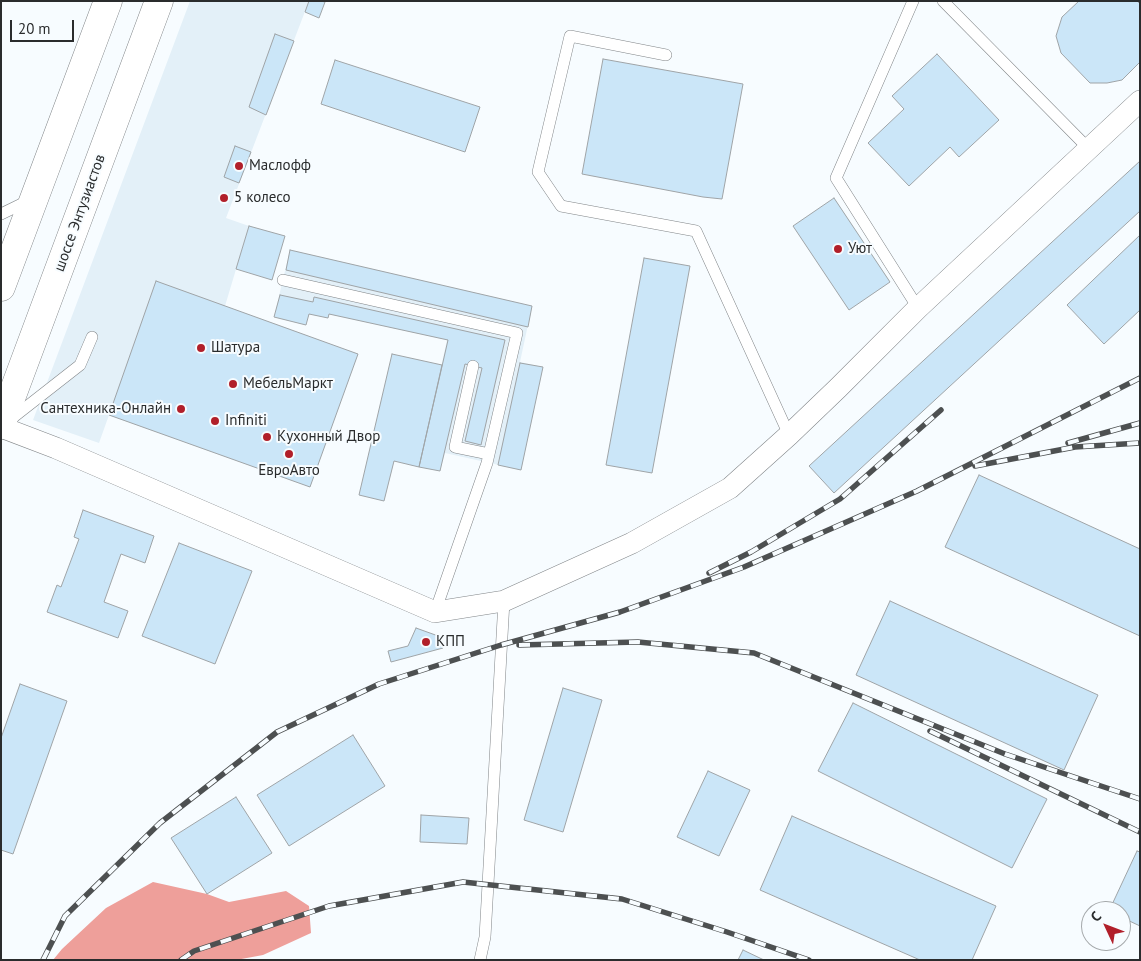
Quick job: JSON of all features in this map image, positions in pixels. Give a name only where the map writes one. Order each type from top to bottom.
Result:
[{"type":"highway","points":[[1,287],[108,1]]},
{"type":"highway","name":"шоссе Энтузиастов","points":[[1,426],[159,1]]},
{"type":"street","points":[[1,426],[435,612],[504,601],[632,543],[730,488],[789,435],[918,308],[1140,101]]},
{"type":"lane","points":[[913,1],[836,178],[918,308]]},
{"type":"lane","points":[[943,1],[1089,149]]},
{"type":"lane","points":[[666,55],[570,36],[538,172],[561,206],[696,231],[789,435]]},
{"type":"lane","points":[[1,214],[34,199]]},
{"type":"lane","points":[[283,280],[517,333],[489,454],[435,612]]},
{"type":"lane","points":[[1,426],[80,365],[92,337]]},
{"type":"lane","points":[[473,366],[455,447],[489,454]]},
{"type":"lane","points":[[480,960],[485,937],[504,601]]},
{"type":"shaded area","points":[[190,1],[309,1],[226,218],[249,226],[225,306],[358,354],[310,487],[109,415],[99,443],[33,420]]},
{"type":"shaded area","points":[[290,250],[532,306],[520,362],[543,367],[521,470],[445,453],[440,471],[419,467],[447,340],[329,314],[328,318],[309,314],[306,325],[274,317]]},
{"type":"shaded area","points":[[153,882],[207,894],[229,902],[286,891],[309,906],[311,933],[263,955],[236,960],[53,960],[62,949],[106,908]]},
{"type":"building","points":[[309,1],[325,2],[319,18],[305,12]]},
{"type":"building","points":[[1079,1],[1137,1],[1140,4],[1140,62],[1122,80],[1107,83],[1090,83],[1061,53],[1056,36],[1062,17]]},
{"type":"building","points":[[275,34],[294,41],[266,115],[249,107]]},
{"type":"building","points":[[937,54],[999,120],[959,157],[950,147],[909,186],[868,143],[904,109],[892,96]]},
{"type":"building","points":[[603,59],[743,84],[722,199],[582,174]]},
{"type":"building","points":[[335,60],[480,107],[465,152],[321,104]]},
{"type":"building","points":[[235,146],[251,152],[239,183],[224,177]]},
{"type":"building","points":[[1140,161],[1140,211],[834,493],[809,466]]},
{"type":"building","name":"Уют","points":[[834,198],[890,282],[849,310],[793,226]]},
{"type":"building","points":[[249,226],[285,236],[272,280],[236,269]]},
{"type":"building","points":[[1140,235],[1140,310],[1104,344],[1067,305]]},
{"type":"building","points":[[290,250],[532,306],[528,327],[286,270]]},
{"type":"building","points":[[644,258],[690,266],[652,473],[606,465]]},
{"type":"building","name":"МебельМаркт","points":[[156,281],[358,354],[310,487],[109,415]]},
{"type":"building","points":[[280,295],[313,302],[314,297],[505,340],[481,445],[465,441],[482,368],[465,364],[440,471],[419,467],[448,340],[329,314],[328,318],[309,314],[306,325],[274,317]]},
{"type":"building","points":[[392,354],[442,365],[419,467],[394,461],[384,501],[359,495]]},
{"type":"building","points":[[520,363],[543,367],[521,470],[498,465]]},
{"type":"building","points":[[979,475],[1140,549],[1140,636],[945,547]]},
{"type":"building","points":[[83,510],[154,536],[145,563],[121,554],[104,602],[128,611],[118,638],[47,612],[57,585],[61,587],[79,539],[74,537]]},
{"type":"building","points":[[179,543],[252,571],[215,664],[142,636]]},
{"type":"building","points":[[890,601],[1098,695],[1064,770],[856,675]]},
{"type":"building","name":"КПП","points":[[416,628],[441,637],[443,648],[391,662],[388,651],[408,646]]},
{"type":"building","points":[[20,684],[67,701],[13,854],[1,850],[1,738]]},
{"type":"building","points":[[563,688],[602,700],[563,832],[524,820]]},
{"type":"building","points":[[853,703],[1047,799],[1012,868],[818,771]]},
{"type":"building","points":[[353,735],[385,786],[289,846],[257,795]]},
{"type":"building","points":[[708,771],[750,790],[719,856],[677,837]]},
{"type":"building","points":[[236,797],[272,853],[207,894],[171,838]]},
{"type":"building","points":[[421,815],[469,818],[467,844],[420,842]]},
{"type":"building","points":[[792,816],[996,906],[972,960],[920,960],[760,890]]},
{"type":"building","points":[[1137,851],[1140,852],[1140,926],[1131,922],[1131,901],[1114,901]]},
{"type":"building","points":[[743,950],[764,960],[738,960]]},
{"type":"railway","points":[[43,960],[65,916],[160,823],[277,732],[379,684],[501,645],[620,612],[744,567],[917,491],[1140,378]]},
{"type":"railway","points":[[709,573],[751,552],[840,499],[941,410]]},
{"type":"railway","points":[[1068,443],[1140,423]]},
{"type":"railway","points":[[975,466],[1075,447],[1140,443]]},
{"type":"railway","points":[[519,645],[638,642],[754,653],[1005,754],[1140,799]]},
{"type":"railway","points":[[930,731],[1140,832]]},
{"type":"railway","points":[[181,960],[194,951],[329,906],[463,882],[622,899],[809,960]]},
{"type":"place","name":"Маслофф","points":[[239,166]]},
{"type":"place","name":"5 колесо","points":[[224,198]]},
{"type":"place","name":"Уют","points":[[838,249]]},
{"type":"place","name":"Шатура","points":[[201,348]]},
{"type":"place","name":"МебельМаркт","points":[[233,384]]},
{"type":"place","name":"Сантехника-Онлайн","points":[[181,409]]},
{"type":"place","name":"Infiniti","points":[[215,421]]},
{"type":"place","name":"Кухонный Двор","points":[[267,437]]},
{"type":"place","name":"ЕвроАвто","points":[[289,454]]},
{"type":"place","name":"КПП","points":[[426,642]]}]
